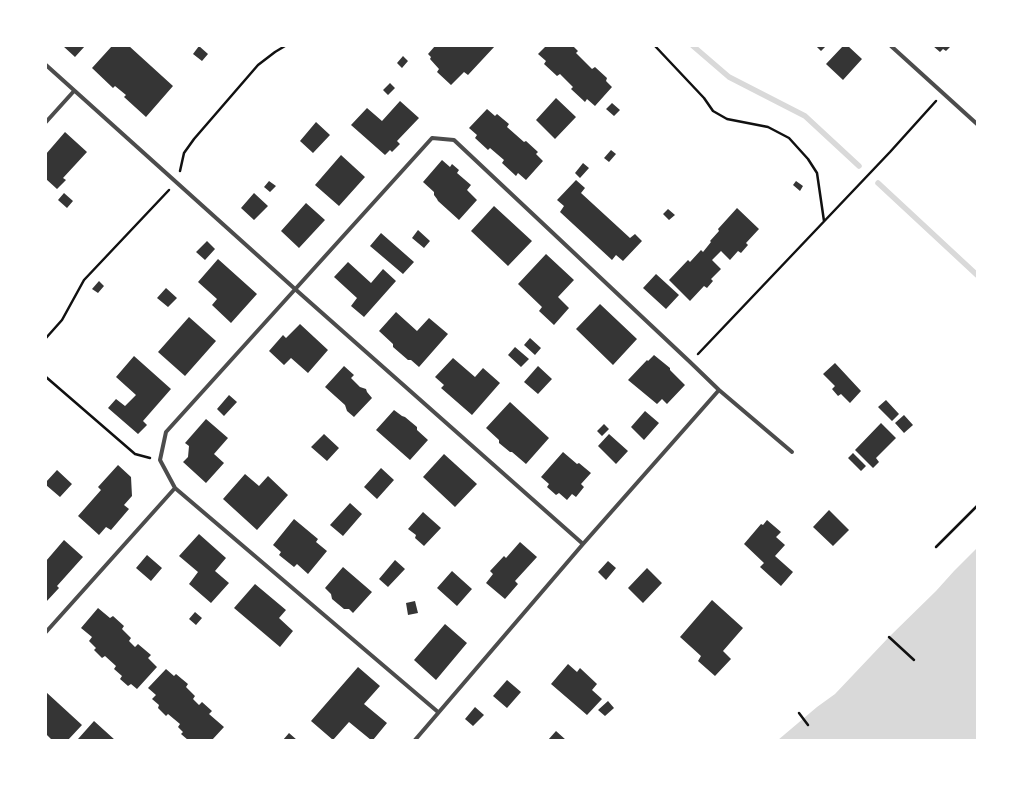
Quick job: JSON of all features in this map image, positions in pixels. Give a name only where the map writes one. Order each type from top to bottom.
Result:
[{"type":"street","points":[[891,46],[977,124]]},
{"type":"street","points":[[46,65],[295,289],[583,544]]},
{"type":"street","points":[[46,122],[74,91]]},
{"type":"street","points":[[438,712],[175,488],[160,460],[166,432],[432,138],[454,140],[719,390],[792,452]]},
{"type":"street","points":[[415,740],[583,544],[719,390]]},
{"type":"street","points":[[46,632],[175,488]]},
{"type":"path","points":[[46,338],[62,320],[84,280],[176,182],[184,153],[194,139],[258,65],[285,46]]},
{"type":"path","points":[[655,46],[704,98],[713,111],[727,119],[768,127],[788,138],[808,159],[817,173],[824,221]]},
{"type":"path","points":[[690,362],[890,152],[943,94]]},
{"type":"path","points":[[46,377],[135,454],[160,460]]},
{"type":"path","points":[[936,548],[977,506]]},
{"type":"path","points":[[889,637],[914,660]]},
{"type":"path","points":[[799,713],[808,725]]},
{"type":"shaded area","points":[[977,548],[977,740],[778,740],[835,694]]},
{"type":"building","points":[[63,46],[85,46],[75,57]]},
{"type":"building","points":[[112,46],[129,46],[173,86],[146,117],[124,97],[126,95],[115,86],[113,88],[92,68]]},
{"type":"building","points":[[199,46],[208,54],[202,61],[193,54]]},
{"type":"building","points":[[435,46],[495,46],[468,75],[464,72],[451,85],[437,72],[439,69],[430,59],[431,57],[428,54]]},
{"type":"building","points":[[546,46],[573,46],[578,51],[576,53],[592,69],[595,67],[607,78],[606,81],[612,87],[595,106],[587,99],[585,102],[571,89],[573,87],[560,74],[557,76],[544,64],[546,61],[538,54]]},
{"type":"building","points":[[816,46],[826,46],[821,51]]},
{"type":"building","points":[[843,46],[848,46],[862,59],[843,80],[826,64]]},
{"type":"building","points":[[933,46],[950,47],[946,51],[943,49],[940,52]]},
{"type":"building","points":[[403,56],[408,61],[402,68],[397,63]]},
{"type":"building","points":[[390,83],[395,88],[388,95],[383,90]]},
{"type":"building","points":[[556,98],[576,117],[555,139],[536,120]]},
{"type":"building","points":[[400,101],[419,118],[397,141],[400,144],[392,152],[390,150],[385,155],[351,125],[367,108],[382,121]]},
{"type":"building","points":[[612,103],[620,110],[614,116],[606,109]]},
{"type":"building","points":[[487,109],[495,116],[497,114],[509,124],[507,127],[538,152],[536,154],[543,161],[526,180],[518,173],[516,176],[502,163],[504,160],[490,148],[488,150],[475,138],[477,135],[469,128]]},
{"type":"building","points":[[316,122],[330,135],[313,153],[300,141]]},
{"type":"building","points":[[65,132],[87,152],[63,178],[66,180],[57,189],[46,179],[46,154]]},
{"type":"building","points":[[611,150],[616,154],[609,162],[604,158]]},
{"type":"building","points":[[341,155],[365,177],[339,206],[315,185]]},
{"type":"building","points":[[442,160],[450,167],[452,164],[459,170],[457,173],[471,185],[467,190],[477,200],[459,220],[438,201],[434,195],[434,192],[423,182]]},
{"type":"building","points":[[583,163],[589,168],[580,178],[575,173]]},
{"type":"building","points":[[576,180],[585,188],[581,193],[630,238],[635,234],[642,241],[623,261],[616,255],[612,260],[560,212],[564,206],[557,200]]},
{"type":"building","points":[[269,181],[276,186],[270,192],[264,187]]},
{"type":"building","points":[[796,181],[803,186],[800,191],[793,185]]},
{"type":"building","points":[[64,193],[73,201],[67,208],[58,200]]},
{"type":"building","points":[[254,193],[268,206],[254,220],[241,208]]},
{"type":"building","points":[[306,203],[325,220],[299,248],[281,231]]},
{"type":"building","points":[[494,206],[532,241],[508,266],[471,231]]},
{"type":"building","points":[[737,208],[759,229],[746,243],[748,245],[741,253],[738,251],[730,260],[721,251],[712,260],[721,269],[711,279],[713,281],[707,288],[704,286],[690,301],[669,280],[688,260],[690,262],[701,250],[703,252],[719,231],[718,229]]},
{"type":"building","points":[[668,209],[675,215],[669,220],[663,214]]},
{"type":"building","points":[[418,230],[430,241],[424,248],[412,238]]},
{"type":"building","points":[[381,233],[414,262],[403,274],[370,246]]},
{"type":"building","points":[[207,241],[215,249],[205,260],[196,252]]},
{"type":"building","points":[[546,254],[574,280],[558,297],[569,308],[554,325],[539,311],[542,307],[518,284]]},
{"type":"building","points":[[218,259],[257,294],[231,323],[212,305],[217,299],[198,282]]},
{"type":"building","points":[[348,262],[371,283],[383,269],[396,281],[364,317],[351,306],[357,298],[334,277]]},
{"type":"building","points":[[656,274],[679,295],[666,309],[643,288]]},
{"type":"building","points":[[99,281],[104,286],[98,293],[92,289]]},
{"type":"building","points":[[166,288],[177,298],[168,307],[157,298]]},
{"type":"building","points":[[600,304],[637,339],[613,365],[576,329]]},
{"type":"building","points":[[396,312],[417,331],[429,318],[448,334],[419,367],[393,347],[393,344],[379,331]]},
{"type":"building","points":[[189,317],[216,341],[185,376],[158,352]]},
{"type":"building","points":[[300,324],[328,350],[308,373],[291,358],[284,365],[269,351],[283,335],[286,338]]},
{"type":"building","points":[[530,338],[541,348],[535,355],[524,345]]},
{"type":"building","points":[[515,347],[529,359],[521,367],[508,355]]},
{"type":"building","points":[[654,355],[670,368],[670,370],[685,385],[667,404],[662,399],[657,404],[628,380],[647,360],[648,361]]},
{"type":"building","points":[[134,356],[171,389],[143,421],[147,425],[138,434],[108,408],[116,399],[125,406],[136,395],[116,377]]},
{"type":"building","points":[[453,358],[475,377],[483,368],[500,383],[472,415],[441,388],[444,385],[435,377]]},
{"type":"building","points":[[835,363],[861,391],[850,403],[841,394],[838,396],[832,389],[835,386],[823,374]]},
{"type":"building","points":[[344,366],[354,375],[351,378],[360,387],[366,389],[372,398],[354,417],[347,411],[345,405],[325,387]]},
{"type":"building","points":[[538,366],[552,379],[538,394],[524,382]]},
{"type":"building","points":[[229,395],[237,402],[224,416],[217,409]]},
{"type":"building","points":[[886,400],[899,414],[892,421],[878,407]]},
{"type":"building","points":[[510,402],[549,438],[526,464],[499,443],[499,440],[486,428]]},
{"type":"building","points":[[394,410],[417,427],[417,430],[428,440],[410,460],[376,430]]},
{"type":"building","points":[[645,411],[659,423],[644,440],[631,427]]},
{"type":"building","points":[[904,415],[913,425],[904,433],[895,423]]},
{"type":"building","points":[[206,419],[228,438],[214,454],[224,463],[206,483],[183,462],[188,457],[189,446],[185,443]]},
{"type":"building","points":[[881,423],[896,438],[876,458],[879,462],[873,468],[855,450]]},
{"type":"building","points":[[604,424],[609,429],[602,436],[597,431]]},
{"type":"building","points":[[324,434],[339,448],[327,461],[311,447]]},
{"type":"building","points":[[609,434],[628,451],[616,464],[598,446]]},
{"type":"building","points":[[563,452],[591,473],[581,484],[584,487],[576,497],[572,494],[567,500],[559,493],[556,495],[547,487],[549,484],[541,477]]},
{"type":"building","points":[[853,453],[866,466],[861,471],[848,458]]},
{"type":"building","points":[[444,454],[477,484],[455,507],[423,477]]},
{"type":"building","points":[[118,465],[131,477],[132,496],[124,505],[129,509],[111,530],[106,527],[99,535],[78,516],[101,490],[98,487]]},
{"type":"building","points":[[381,468],[394,480],[377,499],[364,487]]},
{"type":"building","points":[[57,470],[72,484],[60,497],[46,485],[46,482]]},
{"type":"building","points":[[245,474],[259,486],[268,476],[288,495],[257,530],[223,499]]},
{"type":"building","points":[[350,503],[362,514],[343,536],[330,525]]},
{"type":"building","points":[[829,510],[849,530],[833,546],[813,527]]},
{"type":"building","points":[[423,512],[441,528],[424,546],[415,538],[416,535],[408,529]]},
{"type":"building","points":[[294,519],[318,539],[316,542],[327,551],[308,574],[297,564],[294,567],[279,555],[281,552],[273,545]]},
{"type":"building","points":[[767,520],[781,532],[776,537],[785,545],[775,556],[793,572],[781,586],[760,567],[764,563],[744,544],[761,524],[763,525]]},
{"type":"building","points":[[199,534],[226,558],[215,571],[229,583],[211,603],[189,584],[198,572],[179,556]]},
{"type":"building","points":[[64,540],[83,557],[57,586],[59,588],[46,602],[46,561]]},
{"type":"building","points":[[520,542],[537,557],[515,581],[518,584],[505,599],[486,583],[493,574],[490,571],[504,556],[506,558]]},
{"type":"building","points":[[147,555],[162,568],[151,581],[136,568]]},
{"type":"building","points":[[395,560],[405,569],[388,587],[379,579]]},
{"type":"building","points":[[608,561],[616,568],[606,580],[598,572]]},
{"type":"building","points":[[343,567],[372,592],[353,613],[349,609],[344,609],[332,599],[331,594],[325,588]]},
{"type":"building","points":[[647,568],[662,583],[643,603],[628,588]]},
{"type":"building","points":[[452,571],[472,589],[457,606],[437,588]]},
{"type":"building","points":[[255,584],[286,610],[279,618],[293,631],[280,647],[234,608]]},
{"type":"building","points":[[712,600],[743,628],[723,651],[731,659],[715,676],[698,661],[701,656],[680,637]]},
{"type":"building","points":[[415,601],[418,613],[408,615],[406,603]]},
{"type":"building","points":[[98,608],[110,618],[113,616],[124,626],[122,629],[131,638],[129,641],[135,647],[138,644],[151,655],[148,658],[157,667],[137,689],[131,684],[128,686],[120,679],[122,676],[114,669],[116,666],[105,656],[102,658],[94,650],[96,648],[89,641],[92,637],[81,628]]},
{"type":"building","points":[[195,612],[202,618],[196,625],[189,619]]},
{"type":"building","points":[[445,624],[467,643],[436,680],[414,660]]},
{"type":"building","points":[[568,664],[577,672],[580,668],[597,684],[592,690],[602,699],[587,715],[551,684]]},
{"type":"building","points":[[358,667],[380,686],[364,704],[387,723],[373,740],[371,740],[349,722],[333,740],[311,721]]},
{"type":"building","points":[[166,669],[174,676],[176,674],[188,684],[186,687],[195,696],[193,699],[199,705],[202,702],[212,711],[209,714],[224,727],[212,740],[188,740],[181,734],[183,732],[178,727],[180,724],[168,714],[166,716],[158,708],[159,705],[152,699],[156,695],[148,688]]},
{"type":"building","points":[[507,680],[521,692],[507,708],[493,696]]},
{"type":"building","points":[[46,692],[82,725],[68,740],[52,740],[46,734]]},
{"type":"building","points":[[608,701],[614,708],[605,716],[598,710]]},
{"type":"building","points":[[475,707],[484,715],[473,726],[465,719]]},
{"type":"building","points":[[94,721],[115,740],[79,740],[78,739]]},
{"type":"building","points":[[556,731],[566,740],[548,740]]},
{"type":"building","points":[[289,733],[297,740],[283,740]]},
{"type":"waterway","points":[[693,46],[729,77],[805,116],[859,166]]},
{"type":"waterway","points":[[878,183],[977,275]]}]
